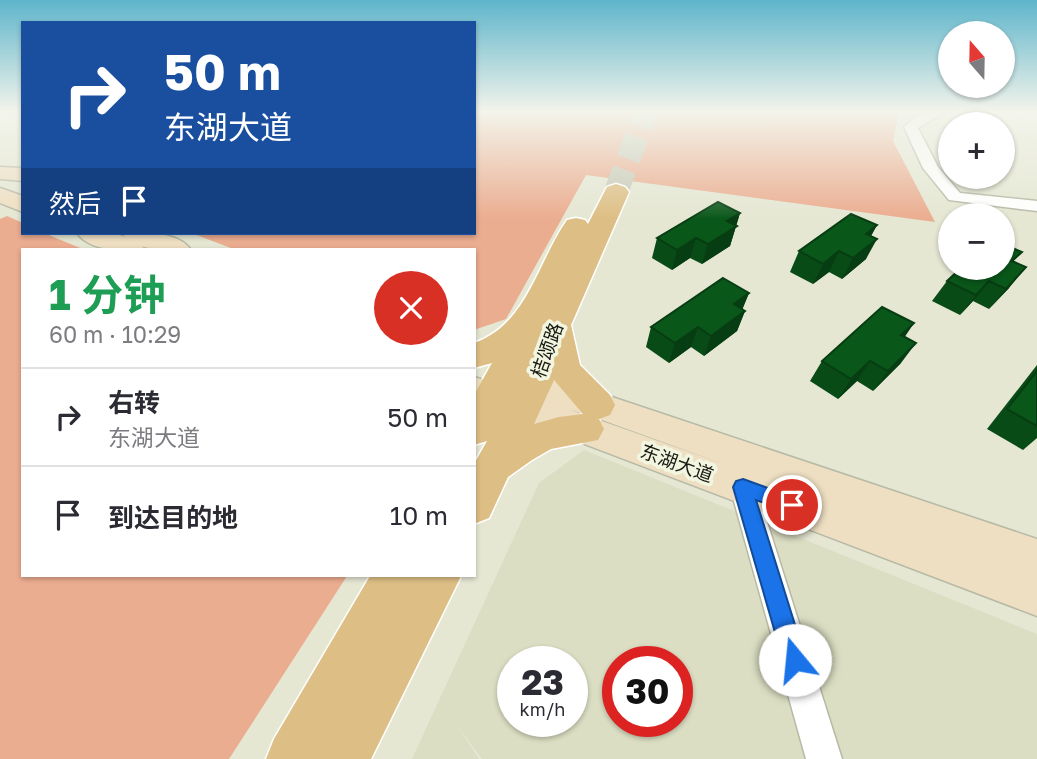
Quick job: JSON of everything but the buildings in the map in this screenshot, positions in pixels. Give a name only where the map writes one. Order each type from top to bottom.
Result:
[{"type":"main road","points":[[0,175],[21,175]]},
{"type":"main road","points":[[0,175],[21,186]]},
{"type":"main road","name":"桔颂路","points":[[476,427],[541,325],[605,191]]},
{"type":"main road","points":[[0,195],[21,204]]},
{"type":"main road","points":[[94,235],[127,248]]},
{"type":"main road","points":[[139,235],[173,248]]},
{"type":"main road","points":[[476,355],[504,345],[541,325],[591,417],[520,446],[493,469]]},
{"type":"main road","name":"桔颂路","points":[[476,501],[493,469],[500,387]]},
{"type":"main road","name":"东湖大道","points":[[500,387],[1037,558]]},
{"type":"main road","name":"东湖大道","points":[[591,417],[743,487],[1037,595]]},
{"type":"main road","points":[[294,759],[394,577]]},
{"type":"main road","points":[[342,759],[437,577]]},
{"type":"street","points":[[921,147],[938,176]]},
{"type":"street","points":[[948,189],[955,197],[1037,206]]},
{"type":"street","points":[[743,487],[824,759]]},
{"type":"shaded area","points":[[476,147],[896,147],[935,222],[586,175],[506,319],[476,329],[476,248],[231,248],[197,235],[476,235]]},
{"type":"shaded area","points":[[7,216],[21,222],[21,235],[49,235],[80,248],[21,248],[21,577],[346,577],[229,759],[0,759],[0,219]]},
{"type":"shaded area","points":[[584,450],[1037,634],[1037,759],[482,759],[457,725],[479,759],[412,759],[539,483]]},
{"type":"tunnel","points":[[616,192],[633,147]]},
{"type":"route","points":[[792,505],[743,487],[795,660]]}]
